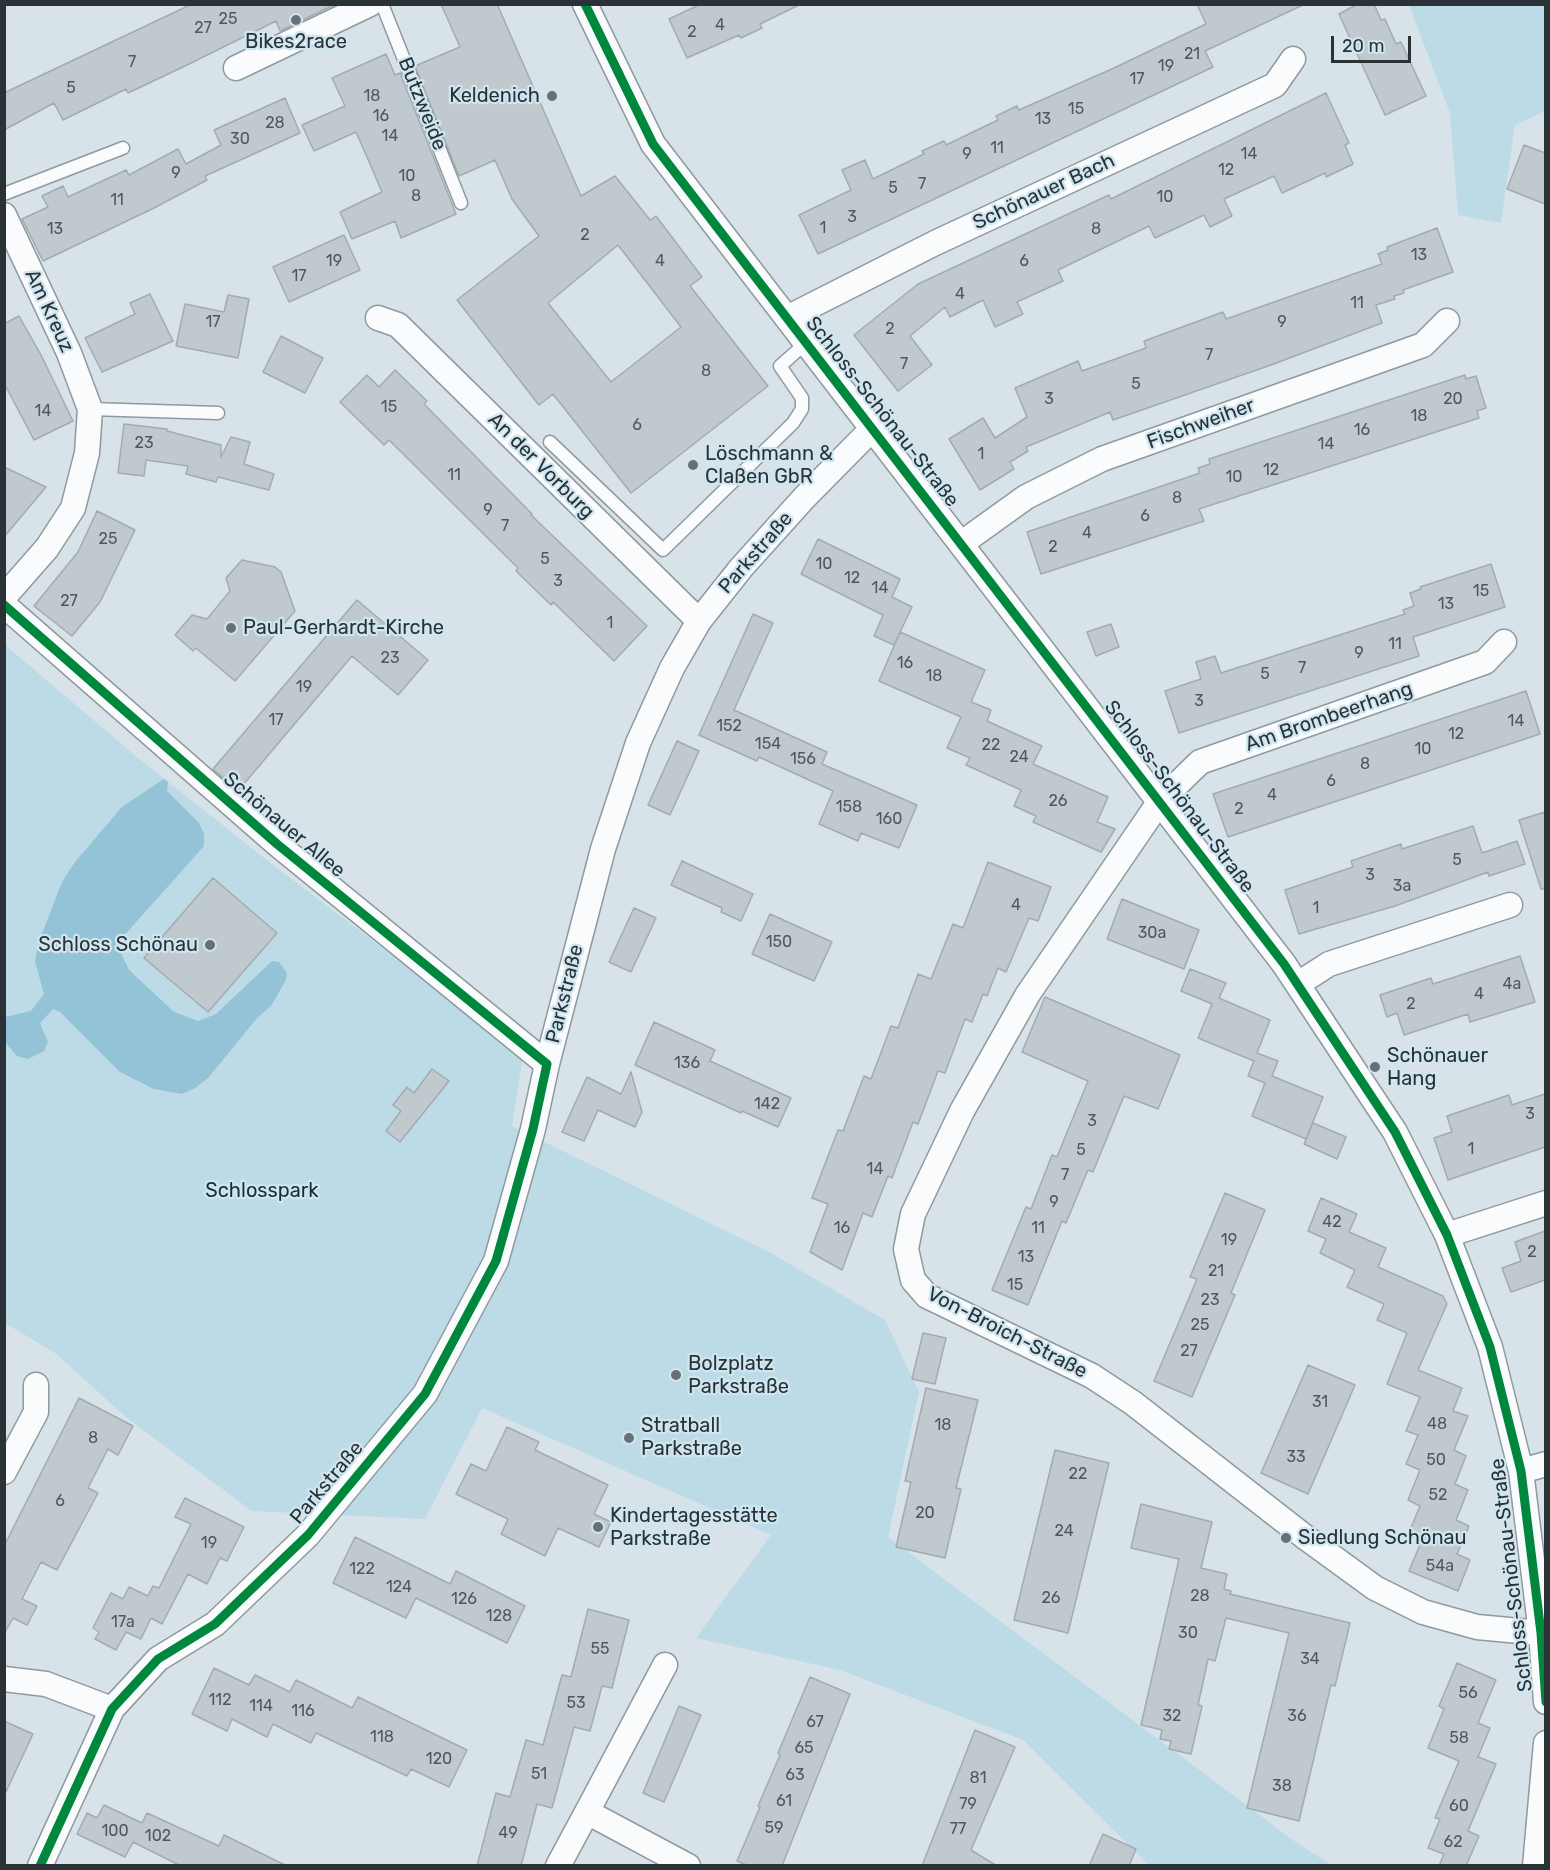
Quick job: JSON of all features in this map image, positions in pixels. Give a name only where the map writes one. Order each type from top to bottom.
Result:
[{"type":"street","points":[[236,68],[370,4]]},
{"type":"street","name":"Schloss-Schönau-Straße","points":[[586,5],[653,144],[962,543],[1298,984],[1395,1132],[1447,1235],[1490,1347],[1521,1471],[1541,1633],[1545,1702]]},
{"type":"street","name":"Schönauer Bach","points":[[787,318],[935,243],[1275,84],[1293,59]]},
{"type":"street","name":"Am Kreuz","points":[[4,215],[69,352],[90,409],[87,453],[73,508],[47,548],[4,597]]},
{"type":"street","name":"An der Vorburg","points":[[378,318],[398,325],[699,621]]},
{"type":"street","name":"Fischweiher","points":[[962,543],[1026,497],[1102,459],[1423,345],[1447,321]]},
{"type":"street","name":"Parkstraße","points":[[40,1866],[112,1710],[158,1659],[214,1624],[308,1534],[425,1394],[496,1261],[533,1130],[547,1064],[616,804],[638,743],[678,655],[699,621],[741,568],[780,524],[873,428]]},
{"type":"street","name":"Schönauer Allee","points":[[4,605],[277,844],[547,1064]]},
{"type":"street","name":"Am Brombeerhang","points":[[1160,801],[1200,762],[1485,662],[1504,642]]},
{"type":"street","name":"Von-Broich-Straße","points":[[1160,801],[1028,994],[962,1111],[913,1214],[906,1249],[913,1280],[927,1296],[1092,1376],[1133,1403],[1305,1537],[1375,1588],[1423,1612],[1477,1626],[1541,1633]]},
{"type":"street","points":[[1298,984],[1329,964],[1510,905]]},
{"type":"street","points":[[1447,1235],[1545,1203]]},
{"type":"street","points":[[4,1472],[36,1412],[36,1385]]},
{"type":"street","points":[[1521,1471],[1545,1464]]},
{"type":"street","points":[[558,1866],[665,1665]]},
{"type":"street","points":[[4,1679],[46,1684],[112,1710]]},
{"type":"street","points":[[1535,1866],[1545,1743]]},
{"type":"street","points":[[587,1812],[688,1866]]},
{"type":"lane","name":"Butzweide","points":[[382,4],[461,203]]},
{"type":"lane","points":[[4,194],[123,148]]},
{"type":"lane","points":[[550,442],[663,550],[793,423],[802,409],[802,398],[780,366],[806,343]]},
{"type":"lane","points":[[90,409],[218,413]]},
{"type":"green space","points":[[1409,5],[1545,5],[1545,111],[1515,125],[1501,223],[1458,215],[1450,113]]},
{"type":"green space","name":"Schlosspark","points":[[4,644],[137,757],[264,858],[523,1055],[512,1126],[769,1252],[885,1320],[919,1392],[888,1537],[1293,1840],[1331,1865],[1149,1865],[1023,1740],[840,1670],[696,1638],[771,1535],[482,1408],[425,1519],[252,1511],[127,1418],[55,1353],[5,1323]]},
{"type":"shaded area","points":[[164,779],[168,782],[167,791],[199,823],[204,834],[204,846],[121,939],[119,949],[129,970],[174,1012],[198,1021],[216,1014],[272,961],[279,962],[287,973],[286,980],[271,1006],[257,1018],[208,1078],[182,1094],[154,1089],[120,1072],[60,1012],[53,1009],[40,1023],[48,1042],[44,1051],[28,1059],[17,1056],[5,1042],[5,1017],[31,1011],[44,994],[35,961],[38,944],[62,882],[75,862],[122,807]]},
{"type":"building","points":[[192,4],[336,4],[280,31],[276,21],[128,93],[126,89],[63,120],[54,103],[4,130],[4,93]]},
{"type":"building","points":[[441,4],[497,4],[581,196],[615,176],[650,220],[656,216],[702,277],[690,286],[768,386],[631,493],[553,394],[539,405],[457,300],[539,236],[512,199],[495,160],[459,176],[415,66],[460,47]],"holes":[[[618,245],[681,327],[611,382],[548,303]]]},
{"type":"building","points":[[701,4],[801,4],[760,24],[762,28],[741,38],[739,35],[687,58],[669,19]]},
{"type":"building","points":[[1197,4],[1305,4],[1205,51],[1213,67],[818,254],[799,215],[851,190],[842,170],[865,160],[873,179],[924,154],[922,151],[944,141],[946,145],[998,120],[996,116],[1017,106],[1019,110],[1114,68],[1206,24]]},
{"type":"building","points":[[1358,4],[1374,4],[1381,20],[1385,19],[1396,44],[1401,42],[1426,96],[1385,115],[1339,14]]},
{"type":"building","points":[[386,54],[395,75],[400,73],[456,214],[401,238],[395,221],[352,239],[340,212],[382,192],[367,157],[356,132],[314,151],[302,125],[345,106],[332,78]]},
{"type":"building","points":[[1326,93],[1349,143],[1345,145],[1353,164],[1326,177],[1325,173],[1282,193],[1274,176],[1224,199],[1232,216],[1210,227],[1204,215],[1155,238],[1149,226],[1058,270],[1063,281],[1017,302],[1023,314],[995,327],[983,300],[950,317],[945,307],[910,336],[932,365],[898,391],[854,335],[918,284],[1109,195],[1111,199]]},
{"type":"building","points":[[285,98],[300,133],[205,176],[207,180],[152,209],[43,261],[22,219],[48,207],[42,196],[63,186],[68,197],[126,170],[129,175],[178,149],[186,164],[221,145],[214,130]]},
{"type":"building","points":[[1524,145],[1545,153],[1545,204],[1507,189]]},
{"type":"building","points":[[1437,228],[1453,272],[1403,290],[1404,293],[1394,296],[1395,299],[1376,305],[1382,323],[1271,365],[1113,420],[1110,412],[1026,447],[1028,451],[1010,462],[1014,469],[980,490],[949,439],[983,418],[995,438],[1027,417],[1015,388],[1078,361],[1082,371],[1146,348],[1144,341],[1223,312],[1226,319],[1382,264],[1378,254],[1388,250],[1387,247]]},
{"type":"building","points":[[344,235],[360,270],[289,302],[273,267]]},
{"type":"building","points":[[150,294],[173,341],[102,372],[85,338],[135,314],[130,303]]},
{"type":"building","points":[[228,295],[249,299],[238,358],[176,346],[185,304],[224,312]]},
{"type":"building","points":[[19,316],[73,421],[34,440],[4,383],[4,324]]},
{"type":"building","points":[[281,336],[323,358],[305,393],[263,372]]},
{"type":"building","points":[[395,370],[427,401],[424,404],[531,515],[647,626],[614,661],[553,602],[551,605],[516,571],[518,568],[389,440],[384,445],[340,402],[367,375],[379,387]]},
{"type":"building","points":[[1465,375],[1466,379],[1476,376],[1486,408],[1477,411],[1479,418],[1199,509],[1204,521],[1041,574],[1027,532],[1200,473],[1198,468],[1210,464],[1209,459]]},
{"type":"building","points":[[124,424],[167,429],[167,431],[221,445],[221,457],[231,437],[250,442],[244,464],[274,474],[269,490],[218,477],[216,482],[186,474],[188,466],[146,460],[144,476],[118,473]]},
{"type":"building","points":[[4,467],[46,487],[4,537]]},
{"type":"building","points":[[97,511],[135,530],[100,602],[72,636],[34,606],[78,552]]},
{"type":"building","points":[[818,539],[900,579],[892,597],[912,607],[894,645],[874,636],[883,615],[801,574]]},
{"type":"building","name":"Paul-Gerhardt-Kirche","points":[[242,560],[275,567],[281,572],[295,611],[235,681],[196,648],[193,651],[175,635],[192,615],[207,619],[230,591],[226,578]]},
{"type":"building","points":[[1491,564],[1505,607],[1413,637],[1419,656],[1179,733],[1165,691],[1201,679],[1196,662],[1215,656],[1221,673],[1405,614],[1403,610],[1414,606],[1410,593],[1421,589],[1420,587]]},
{"type":"building","points":[[357,600],[428,660],[398,695],[352,656],[238,791],[213,769]]},
{"type":"building","points":[[753,614],[773,623],[734,710],[827,752],[822,764],[917,805],[899,848],[861,833],[858,841],[819,824],[833,791],[759,757],[757,761],[699,735]]},
{"type":"building","points":[[1111,624],[1119,647],[1096,656],[1087,632]]},
{"type":"building","points":[[900,632],[985,670],[971,702],[991,710],[987,721],[1042,746],[1033,764],[1108,797],[1097,822],[1115,829],[1101,852],[1033,822],[1036,816],[1014,806],[1021,790],[966,765],[970,758],[947,748],[961,717],[879,681]]},
{"type":"building","points":[[1526,691],[1540,734],[1228,837],[1213,794]]},
{"type":"building","points":[[677,741],[699,751],[670,815],[648,805]]},
{"type":"building","points":[[1545,812],[1545,889],[1541,889],[1519,820]]},
{"type":"building","points":[[1473,826],[1482,853],[1517,841],[1525,864],[1489,876],[1488,872],[1395,906],[1299,934],[1285,890],[1353,867],[1351,861],[1401,844],[1402,849]]},
{"type":"building","points":[[682,861],[753,894],[741,921],[721,912],[722,908],[671,885]]},
{"type":"building","points":[[988,862],[1051,887],[1038,921],[1029,918],[1006,972],[998,968],[987,996],[983,994],[972,1022],[965,1019],[945,1073],[938,1071],[918,1124],[913,1122],[892,1178],[888,1176],[872,1217],[863,1213],[842,1270],[810,1252],[828,1204],[812,1198],[838,1130],[843,1131],[864,1076],[871,1079],[891,1026],[898,1028],[918,974],[931,979],[953,924],[963,928]]},
{"type":"building","name":"Schloss Schönau","points":[[213,878],[277,933],[208,1012],[144,958]]},
{"type":"building","points":[[1122,899],[1199,930],[1184,969],[1107,939]]},
{"type":"building","points":[[634,908],[656,918],[631,972],[609,962]]},
{"type":"building","points":[[770,914],[832,942],[814,981],[752,954]]},
{"type":"building","points":[[1520,956],[1535,1002],[1470,1022],[1468,1014],[1404,1035],[1397,1013],[1387,1017],[1380,995],[1431,978],[1433,984]]},
{"type":"building","points":[[1190,969],[1226,983],[1219,998],[1270,1020],[1257,1053],[1278,1061],[1272,1076],[1323,1097],[1306,1139],[1252,1116],[1265,1083],[1248,1076],[1254,1061],[1198,1038],[1212,1004],[1181,991]]},
{"type":"building","points":[[1045,997],[1180,1055],[1158,1109],[1124,1096],[1093,1172],[1088,1170],[1066,1223],[1062,1221],[1028,1305],[992,1290],[1026,1207],[1031,1209],[1052,1155],[1057,1157],[1088,1081],[1022,1052]]},
{"type":"building","points":[[654,1022],[715,1050],[710,1061],[791,1098],[778,1127],[742,1111],[741,1113],[635,1065]]},
{"type":"building","points":[[432,1069],[449,1081],[400,1142],[386,1131],[401,1111],[393,1105],[407,1087],[414,1093]]},
{"type":"building","points":[[631,1072],[642,1112],[635,1127],[598,1110],[584,1141],[562,1132],[587,1077],[621,1094]]},
{"type":"building","points":[[1545,1094],[1545,1147],[1448,1180],[1434,1138],[1452,1132],[1447,1116],[1509,1095],[1512,1105]]},
{"type":"building","points":[[1313,1123],[1346,1137],[1337,1159],[1304,1144]]},
{"type":"building","points":[[1225,1193],[1265,1210],[1231,1293],[1235,1295],[1192,1397],[1154,1381],[1197,1279],[1190,1277]]},
{"type":"building","points":[[1321,1198],[1357,1214],[1349,1232],[1386,1248],[1378,1267],[1443,1296],[1447,1304],[1418,1370],[1462,1388],[1453,1411],[1468,1416],[1454,1450],[1466,1456],[1455,1484],[1468,1490],[1456,1520],[1469,1526],[1457,1554],[1470,1560],[1458,1591],[1409,1571],[1422,1540],[1408,1535],[1420,1506],[1408,1500],[1420,1470],[1406,1464],[1418,1435],[1406,1431],[1420,1397],[1387,1384],[1407,1333],[1377,1320],[1384,1304],[1347,1287],[1355,1270],[1320,1253],[1326,1239],[1308,1231]]},
{"type":"building","points":[[1545,1231],[1545,1280],[1511,1292],[1502,1268],[1521,1261],[1515,1242]]},
{"type":"building","points":[[923,1333],[946,1338],[935,1384],[912,1379]]},
{"type":"building","points":[[1308,1365],[1355,1385],[1308,1494],[1261,1473]]},
{"type":"building","points":[[926,1388],[978,1400],[956,1488],[961,1489],[945,1558],[896,1547],[911,1482],[905,1481]]},
{"type":"building","points":[[79,1398],[133,1426],[118,1455],[108,1449],[88,1488],[98,1493],[57,1570],[41,1562],[22,1599],[37,1606],[27,1625],[13,1618],[4,1634],[4,1546]]},
{"type":"building","points":[[507,1427],[539,1442],[535,1450],[608,1485],[594,1514],[611,1522],[599,1547],[558,1528],[545,1556],[501,1534],[508,1519],[456,1494],[471,1464],[486,1471]]},
{"type":"building","points":[[1055,1450],[1109,1463],[1068,1633],[1014,1620]]},
{"type":"building","points":[[185,1498],[244,1527],[227,1561],[220,1558],[207,1584],[188,1574],[162,1624],[151,1618],[141,1639],[126,1632],[116,1650],[95,1639],[99,1632],[93,1628],[111,1593],[123,1599],[129,1587],[148,1596],[153,1586],[159,1588],[191,1524],[175,1517]]},
{"type":"building","points":[[1141,1504],[1212,1522],[1201,1568],[1227,1574],[1224,1589],[1231,1591],[1230,1594],[1350,1623],[1335,1686],[1331,1685],[1299,1821],[1247,1808],[1289,1633],[1226,1618],[1215,1661],[1208,1659],[1198,1705],[1202,1706],[1191,1754],[1169,1749],[1171,1741],[1160,1739],[1162,1730],[1141,1725],[1179,1559],[1131,1548]]},
{"type":"building","points":[[355,1537],[450,1584],[456,1571],[525,1606],[507,1643],[416,1598],[406,1618],[333,1583]]},
{"type":"building","points":[[588,1609],[629,1620],[612,1688],[602,1686],[590,1731],[574,1727],[552,1808],[537,1804],[521,1866],[477,1866],[496,1793],[510,1797],[526,1740],[543,1745],[562,1675],[571,1677]]},
{"type":"building","points":[[1457,1663],[1496,1680],[1478,1723],[1490,1728],[1478,1757],[1496,1764],[1468,1831],[1479,1836],[1466,1866],[1439,1866],[1444,1854],[1428,1848],[1440,1819],[1435,1818],[1459,1761],[1428,1748],[1444,1709],[1439,1706]]},
{"type":"building","points":[[214,1668],[249,1685],[255,1675],[290,1692],[296,1680],[352,1708],[358,1697],[467,1750],[449,1787],[411,1769],[407,1776],[316,1733],[311,1743],[273,1724],[267,1737],[232,1719],[227,1731],[192,1714]]},
{"type":"building","points":[[810,1677],[850,1694],[782,1866],[749,1866],[737,1861]]},
{"type":"building","points":[[679,1706],[701,1715],[664,1802],[643,1793]]},
{"type":"building","points":[[4,1721],[33,1734],[4,1796]]},
{"type":"building","points":[[975,1730],[1015,1747],[971,1850],[997,1866],[922,1866]]},
{"type":"building","points":[[104,1805],[142,1823],[147,1813],[219,1846],[224,1835],[287,1866],[181,1866],[133,1842],[125,1857],[77,1834],[87,1813],[97,1818]]},
{"type":"building","points":[[1103,1834],[1136,1849],[1129,1866],[1089,1866]]},
{"type":"cycle path","points":[[585,4],[653,144],[1284,964],[1395,1132],[1447,1235],[1490,1347],[1521,1471],[1541,1633],[1546,1702]]},
{"type":"cycle path","points":[[4,605],[277,844],[547,1064],[533,1129],[496,1261],[425,1394],[308,1535],[215,1624],[158,1659],[112,1709],[40,1866]]},
{"type":"place","name":"Bikes2race","points":[[296,20]]},
{"type":"place","name":"Keldenich","points":[[552,96]]},
{"type":"place","name":"Löschmann & Claßen GbR","points":[[693,465]]},
{"type":"place","name":"Paul-Gerhardt-Kirche","points":[[231,628]]},
{"type":"place","name":"Schloss Schönau","points":[[210,945]]},
{"type":"place","name":"Schönauer Hang","points":[[1375,1067]]},
{"type":"place","name":"Bolzplatz Parkstraße","points":[[676,1375]]},
{"type":"place","name":"Stratball Parkstraße","points":[[629,1438]]},
{"type":"place","name":"Kindertagesstätte Parkstraße","points":[[598,1527]]},
{"type":"place","name":"Siedlung Schönau","points":[[1286,1538]]}]
